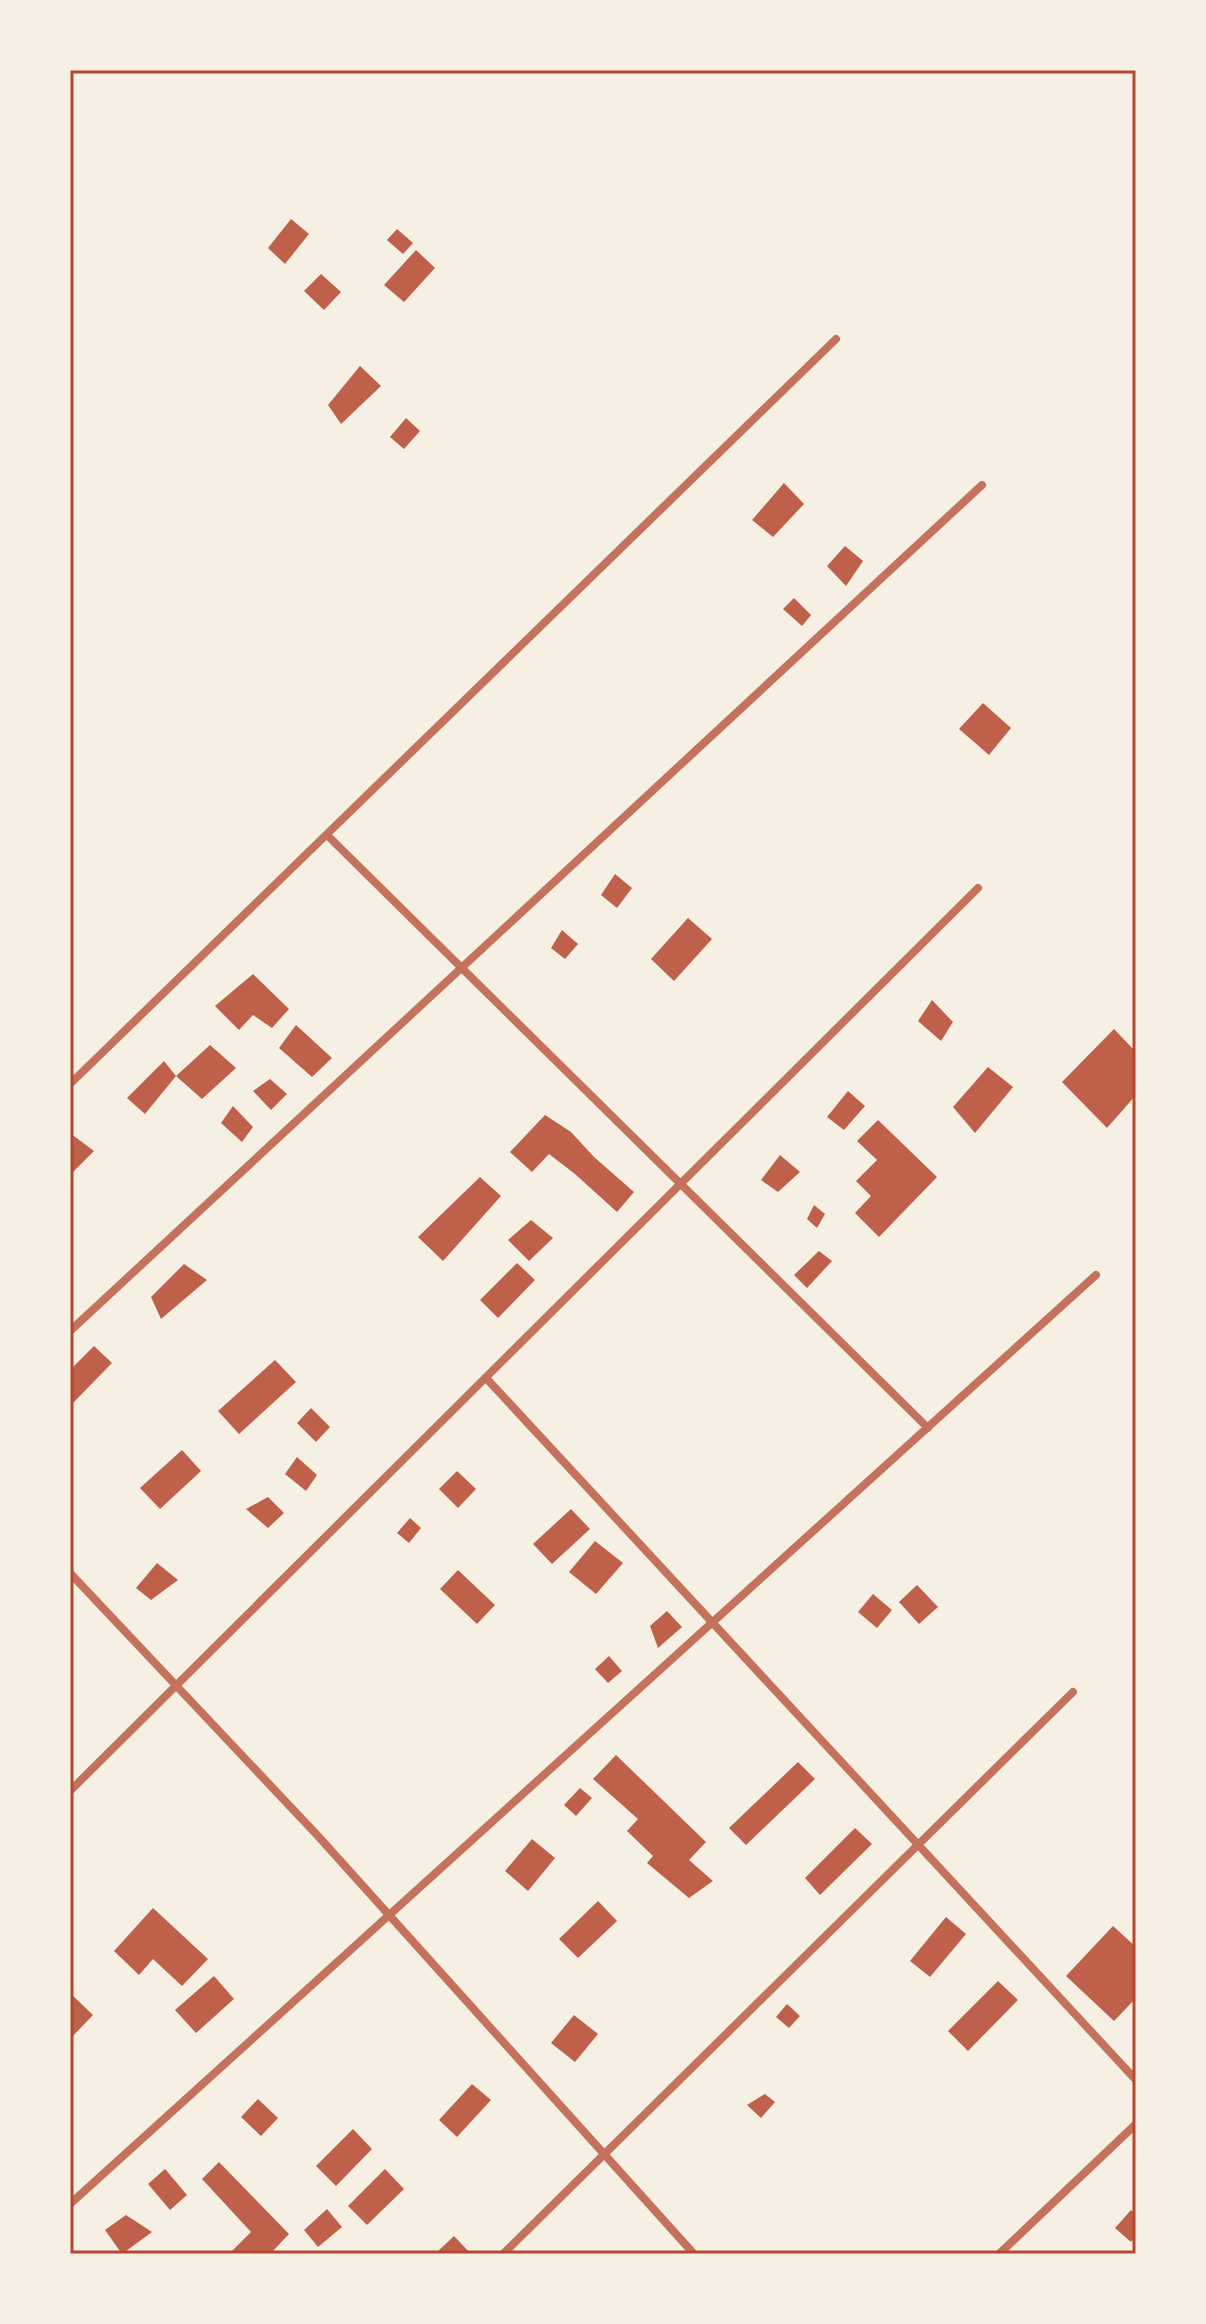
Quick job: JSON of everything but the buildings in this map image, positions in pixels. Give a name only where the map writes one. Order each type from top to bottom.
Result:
[{"type":"street","points":[[70,1084],[836,339]]},
{"type":"street","points":[[70,1331],[982,485]]},
{"type":"street","points":[[327,835],[928,1428]]},
{"type":"street","points":[[70,1791],[978,888]]},
{"type":"street","points":[[70,2204],[1096,1275]]},
{"type":"street","points":[[486,1378],[1136,2080]]},
{"type":"street","points":[[70,1573],[388,1915],[694,2254]]},
{"type":"street","points":[[503,2254],[1073,1692]]},
{"type":"street","points":[[999,2254],[1136,2124]]}]
